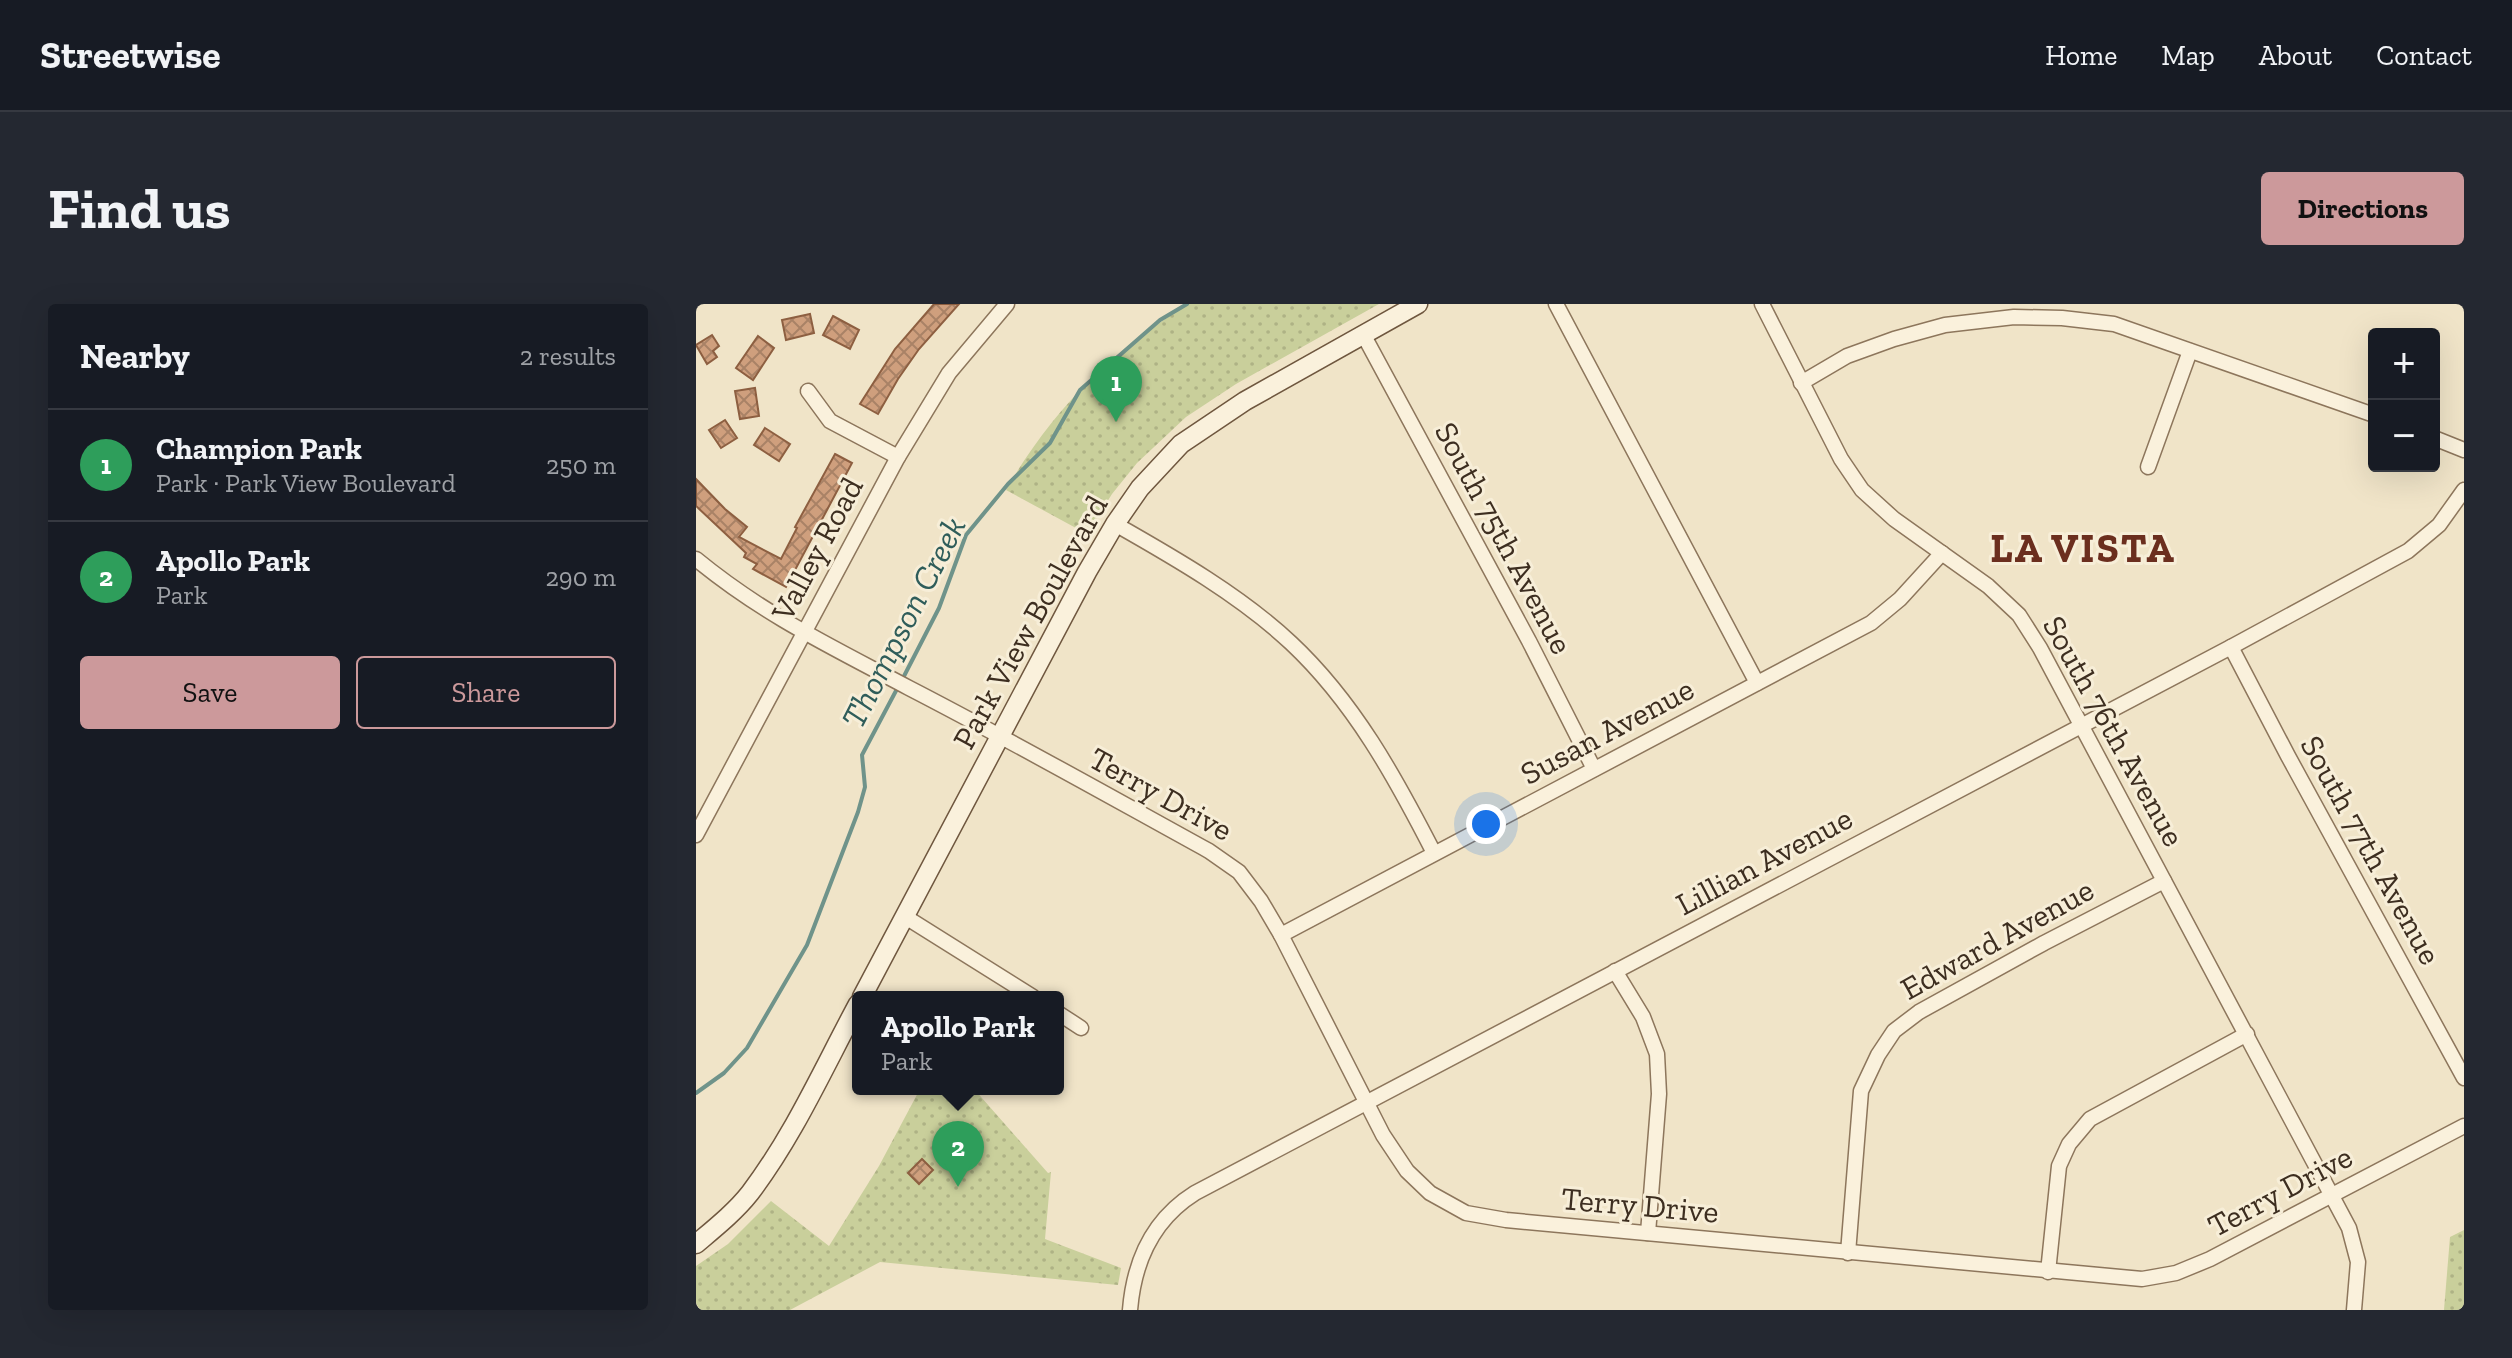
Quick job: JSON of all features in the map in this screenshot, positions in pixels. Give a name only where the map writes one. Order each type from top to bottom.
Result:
[{"type":"street","name":"Valley Road","points":[[696,835],[898,457],[949,373],[1007,304]]},
{"type":"street","name":"Park View Boulevard","points":[[865,991],[1087,572],[1140,488],[1181,444],[1245,401],[1418,304]]},
{"type":"street","points":[[1556,304],[1757,683]]},
{"type":"street","name":"South 76th Avenue","points":[[1762,304],[1841,459],[1862,490],[1894,519],[1988,586],[2019,615],[2040,648],[2349,1228],[2358,1262],[2354,1310]]},
{"type":"street","points":[[1801,383],[1847,356],[1945,325],[2014,317],[2062,318],[2114,324],[2368,413]]},
{"type":"street","name":"South 75th Avenue","points":[[1363,334],[1529,641],[1594,769]]},
{"type":"street","points":[[2148,467],[2190,351]]},
{"type":"street","points":[[808,391],[830,421],[898,457]]},
{"type":"street","points":[[2440,440],[2464,450]]},
{"type":"street","name":"Lillian Avenue","points":[[1130,1310],[1134,1277],[1144,1248],[1155,1230],[1178,1205],[1202,1189],[2408,551],[2439,525],[2464,490]]},
{"type":"street","points":[[1115,524],[1194,570],[1291,643],[1368,734],[1434,853]]},
{"type":"street","name":"Susan Avenue","points":[[1281,935],[1871,623],[1900,599],[1942,553]]},
{"type":"street","name":"Terry Drive","points":[[696,559],[728,585],[803,633],[1209,851],[1239,872],[1281,935],[1383,1135],[1407,1171],[1430,1193],[1466,1213],[1506,1220],[2142,1279],[2176,1273],[2210,1259],[2464,1126]]},
{"type":"street","name":"South 77th Avenue","points":[[2231,647],[2464,1078]]},
{"type":"street","name":"Edward Avenue","points":[[1848,1253],[1861,1091],[1878,1055],[1894,1031],[1947,996],[2164,881]]},
{"type":"street","points":[[904,916],[1023,991]]},
{"type":"street","points":[[1615,971],[1643,1017],[1657,1054],[1659,1094],[1648,1233]]},
{"type":"street","points":[[696,1244],[749,1195],[785,1143],[852,1015]]},
{"type":"street","points":[[1064,1017],[1081,1028]]},
{"type":"street","points":[[2048,1272],[2059,1166],[2069,1144],[2090,1119],[2247,1034]]},
{"type":"green space","points":[[1189,304],[1379,304],[1236,384],[1186,417],[1137,463],[1112,494],[1087,534],[1006,490],[1043,434],[1085,385],[1134,342]]},
{"type":"green space","points":[[917,1095],[979,1095],[1048,1173],[1051,1172],[1045,1239],[1121,1268],[1118,1285],[880,1262],[790,1310],[700,1310],[696,1303],[696,1266],[728,1244],[771,1201],[829,1246],[879,1166]]},
{"type":"green space","points":[[2464,1230],[2464,1310],[2444,1310],[2450,1237]]},
{"type":"building","points":[[934,304],[959,304],[919,349],[878,414],[860,404],[895,349]]},
{"type":"building","points":[[810,314],[814,333],[786,340],[782,320]]},
{"type":"building","points":[[833,316],[859,330],[850,349],[823,335]]},
{"type":"building","points":[[712,335],[719,346],[713,351],[717,357],[707,364],[696,345]]},
{"type":"building","points":[[758,336],[774,348],[753,380],[736,368]]},
{"type":"building","points":[[755,388],[759,416],[740,419],[735,391]]},
{"type":"building","points":[[725,420],[737,438],[721,448],[709,430]]},
{"type":"building","points":[[765,428],[790,444],[779,461],[754,445]]},
{"type":"building","points":[[835,454],[852,463],[786,587],[753,569],[757,564],[744,557],[746,553],[696,506],[696,479],[747,527],[739,537],[781,559]]},
{"type":"building","points":[[922,1159],[933,1170],[919,1184],[908,1173]]},
{"type":"waterway","name":"Thompson Creek","points":[[902,680],[939,608],[966,535],[1008,484],[1050,443],[1080,390],[1160,320],[1187,304]]},
{"type":"waterway","name":"Thompson Creek","points":[[696,1093],[724,1073],[747,1048],[807,945],[858,812],[865,787],[862,755],[898,687]]},
{"type":"place","name":"Champion Park","points":[[1116,422]]},
{"type":"place","name":"Apollo Park","points":[[958,1187]]},
{"type":"district","name":"LA VISTA","points":[[2083,548]]}]
